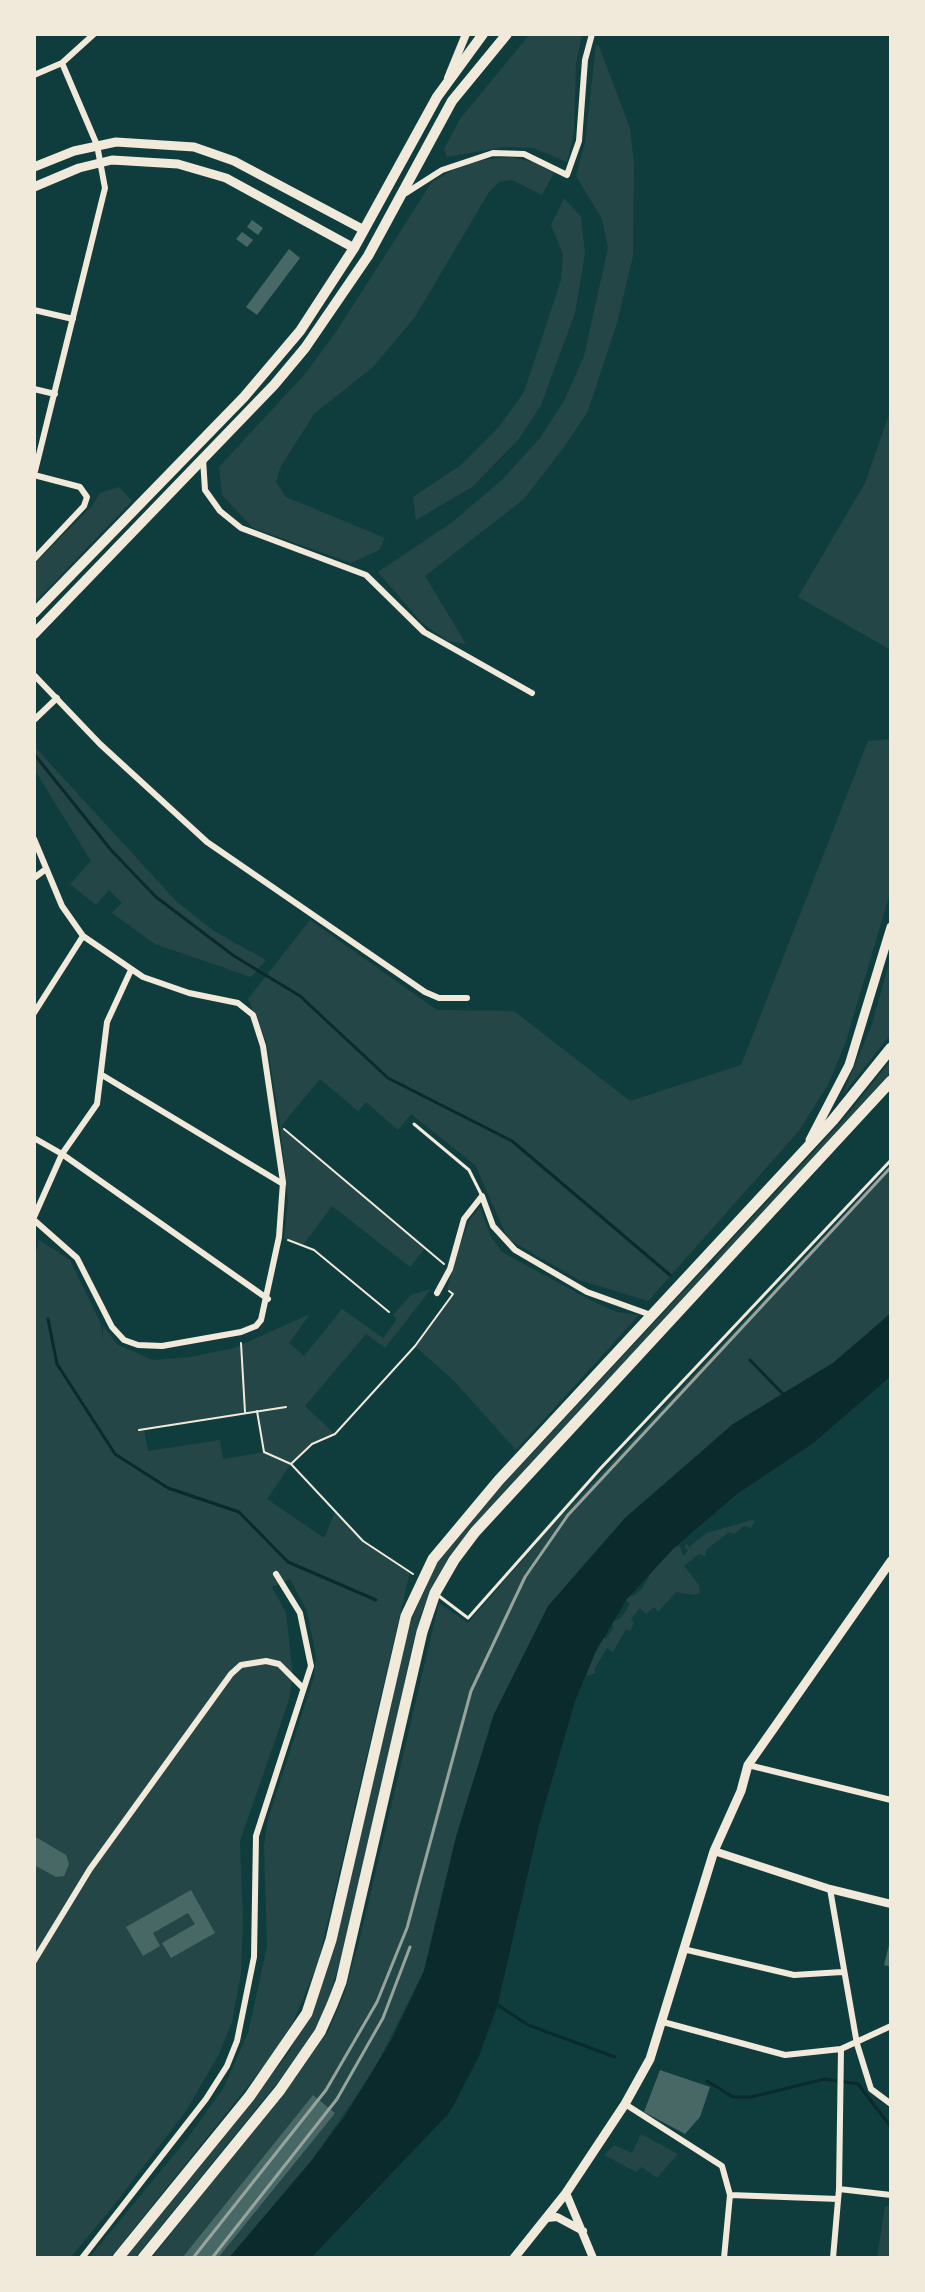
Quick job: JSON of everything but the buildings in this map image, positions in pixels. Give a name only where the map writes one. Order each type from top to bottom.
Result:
[{"type":"highway","points":[[118,2258],[266,2075],[294,2036],[316,1994],[406,1616],[421,1579],[456,1528],[803,1154],[891,1048]]},
{"type":"highway","points":[[143,2258],[280,2090],[320,2032],[332,2005],[341,1982],[422,1632],[435,1593],[475,1532],[891,1081]]},
{"type":"main road","points":[[34,613],[263,375],[316,309],[354,248],[446,81],[483,34]]},
{"type":"main road","points":[[34,634],[274,385],[322,326],[354,280],[452,101],[507,34]]},
{"type":"main road","points":[[34,167],[97,145],[170,143],[212,152],[364,230]]},
{"type":"main road","points":[[34,187],[102,162],[163,161],[214,174],[354,248]]},
{"type":"main road","points":[[803,1154],[849,1065],[891,927]]},
{"type":"main road","points":[[514,2258],[566,2193],[625,2104],[650,2059],[714,1851],[741,1791],[748,1765],[891,1561]]},
{"type":"street","points":[[446,81],[466,34]]},
{"type":"street","points":[[400,198],[442,170],[493,153],[524,154],[567,175],[579,141],[585,60],[592,34]]},
{"type":"street","points":[[34,75],[62,63],[89,35]]},
{"type":"street","points":[[36,555],[84,506],[86,492],[80,487],[34,475],[105,188],[97,145],[62,63]]},
{"type":"street","points":[[34,310],[73,319]]},
{"type":"street","points":[[34,389],[55,394]]},
{"type":"street","points":[[203,458],[205,490],[220,511],[241,528],[366,575],[424,632],[532,693]]},
{"type":"street","points":[[34,674],[100,744],[207,842],[425,992],[439,998],[467,998]]},
{"type":"street","points":[[34,720],[57,698]]},
{"type":"street","points":[[34,839],[62,906],[83,936],[131,970],[165,986],[226,999],[247,1008],[263,1046],[283,1184],[279,1237],[268,1299],[256,1326],[241,1332],[162,1346],[138,1345],[124,1340],[112,1327],[77,1258],[34,1219],[62,1154],[97,1104],[107,1022],[131,970]]},
{"type":"street","points":[[34,878],[46,869]]},
{"type":"street","points":[[34,1013],[83,936]]},
{"type":"street","points":[[102,1075],[283,1184]]},
{"type":"street","points":[[34,1138],[62,1154],[268,1299]]},
{"type":"street","points":[[437,1293],[450,1269],[464,1219],[482,1196]]},
{"type":"street","points":[[482,1196],[493,1226],[515,1250],[587,1292],[653,1315]]},
{"type":"street","points":[[82,2258],[195,2115],[233,2053],[254,1957],[256,1836],[311,1666],[300,1613],[276,1574]]},
{"type":"street","points":[[34,1961],[90,1869],[231,1674],[241,1665],[266,1661],[279,1664],[303,1688]]},
{"type":"street","points":[[748,1765],[891,1800]]},
{"type":"street","points":[[714,1851],[830,1889],[891,1904]]},
{"type":"street","points":[[830,1889],[842,1972],[857,2044],[871,2089],[891,2104]]},
{"type":"street","points":[[683,1949],[794,1975],[842,1972]]},
{"type":"street","points":[[663,2022],[785,2055],[841,2049],[891,2026]]},
{"type":"street","points":[[833,2258],[839,2189],[841,2049]]},
{"type":"street","points":[[625,2104],[714,2158],[722,2166],[730,2195],[724,2258]]},
{"type":"street","points":[[839,2189],[891,2195]]},
{"type":"street","points":[[566,2193],[593,2258]]},
{"type":"street","points":[[730,2195],[838,2199]]},
{"type":"street","points":[[547,2218],[557,2217],[583,2232]]},
{"type":"lane","points":[[414,1124],[469,1170],[482,1196]]},
{"type":"lane","points":[[435,1593],[468,1618],[600,1469],[891,1160]]},
{"type":"path","points":[[280,1125],[450,1269]]},
{"type":"path","points":[[279,1237],[314,1250],[389,1312]]},
{"type":"path","points":[[291,1464],[312,1444],[335,1434],[415,1346],[453,1294],[442,1286]]},
{"type":"path","points":[[241,1332],[245,1413]]},
{"type":"path","points":[[139,1430],[286,1407]]},
{"type":"path","points":[[257,1411],[264,1452],[291,1464],[363,1541],[421,1579]]},
{"type":"shaded area","points":[[530,34],[582,34],[576,64],[574,132],[567,162],[533,148],[504,147],[447,157],[444,149],[460,119]]},
{"type":"shaded area","points":[[596,45],[630,128],[634,165],[633,256],[617,323],[588,411],[564,447],[524,499],[425,576],[466,644],[448,641],[422,623],[378,572],[451,523],[502,480],[540,438],[564,401],[584,356],[608,248],[602,219],[576,176],[585,143]]},
{"type":"shaded area","points":[[509,157],[533,162],[554,173],[542,195],[512,180],[499,182],[489,192],[415,317],[373,367],[314,414],[280,468],[276,482],[286,497],[385,538],[379,550],[351,563],[253,528],[222,495],[219,467],[305,374],[336,332],[432,182],[455,169],[482,160]]},
{"type":"shaded area","points":[[564,198],[581,217],[585,253],[575,313],[541,405],[518,440],[472,487],[416,520],[413,497],[461,465],[499,427],[524,392],[561,280],[563,255],[551,225]]},
{"type":"shaded area","points":[[891,409],[891,650],[798,597],[865,483]]},
{"type":"shaded area","points":[[119,487],[132,501],[34,603],[34,564],[92,506],[100,493]]},
{"type":"shaded area","points":[[891,739],[891,890],[845,1044],[828,1085],[798,1132],[648,1301],[579,1280],[508,1239],[475,1165],[411,1114],[398,1130],[366,1102],[358,1111],[320,1079],[281,1126],[425,1248],[410,1267],[332,1206],[303,1245],[284,1239],[288,1200],[280,1125],[267,1043],[248,999],[310,920],[437,1010],[514,1011],[630,1101],[741,1065],[868,741]]},
{"type":"shaded area","points":[[34,746],[176,901],[214,931],[266,960],[251,977],[155,944],[112,913],[122,903],[109,890],[96,905],[70,884],[91,861],[34,769]]},
{"type":"shaded area","points":[[891,956],[891,1034],[842,1096],[871,1027]]},
{"type":"shaded area","points":[[891,1060],[891,1071],[718,1265],[713,1260],[843,1120]]},
{"type":"shaded area","points":[[891,1164],[891,1313],[833,1363],[733,1424],[624,1519],[494,1714],[456,1837],[424,1971],[373,2072],[312,2160],[229,2258],[218,2258],[335,2113],[313,2095],[182,2258],[152,2258],[328,2032],[344,1995],[361,1934],[439,1603],[468,1623],[553,1525]]},
{"type":"shaded area","points":[[480,1207],[491,1237],[502,1252],[590,1300],[617,1312],[639,1315],[516,1450],[454,1381],[415,1346],[453,1294],[447,1289],[459,1248],[470,1219]]},
{"type":"shaded area","points":[[39,1240],[70,1260],[101,1324],[103,1341],[103,1326],[118,1345],[153,1360],[190,1357],[234,1348],[310,1314],[289,1343],[304,1356],[342,1309],[383,1338],[397,1319],[393,1315],[411,1295],[431,1289],[385,1348],[366,1334],[305,1406],[335,1434],[312,1444],[291,1464],[267,1499],[324,1538],[335,1512],[363,1541],[410,1572],[318,1963],[294,2020],[273,2055],[110,2258],[89,2258],[187,2139],[224,2087],[248,2033],[267,1946],[264,1846],[268,1819],[314,1677],[316,1656],[307,1611],[290,1579],[272,1587],[286,1613],[293,1677],[288,1703],[240,1841],[243,1919],[241,1973],[232,2022],[219,2054],[186,2111],[70,2258],[34,2258],[34,1262]],"holes":[[[257,1412],[264,1452],[223,1459],[220,1440],[148,1451],[144,1430]]]},
{"type":"shaded area","points":[[707,1266],[713,1271],[448,1558],[423,1608],[413,1643],[350,1929],[328,2000],[314,2031],[294,2062],[135,2258],[124,2258],[288,2054],[318,1997],[404,1640],[431,1571],[466,1524]]},
{"type":"shaded area","points":[[891,1313],[891,1376],[812,1444],[737,1494],[674,1548],[627,1599],[596,1651],[575,1701],[539,1825],[497,2007],[479,2056],[450,2112],[311,2258],[229,2258],[345,2116],[392,2039],[424,1971],[456,1837],[494,1714],[548,1606],[624,1519],[733,1424],[833,1363]]},
{"type":"shaded area","points":[[755,1521],[751,1528],[744,1526],[734,1534],[729,1532],[706,1550],[706,1556],[699,1554],[684,1566],[699,1585],[700,1593],[676,1592],[658,1612],[654,1607],[646,1614],[640,1608],[631,1619],[634,1623],[630,1631],[626,1629],[613,1652],[607,1648],[594,1670],[596,1673],[586,1676],[600,1634],[606,1639],[614,1627],[609,1623],[621,1618],[630,1604],[624,1599],[626,1594],[633,1596],[642,1589],[649,1577],[647,1572],[665,1549],[680,1546],[683,1556],[688,1551],[684,1546],[687,1544],[693,1551],[690,1546],[707,1533]]},
{"type":"shaded area","points":[[641,2134],[678,2154],[657,2178],[642,2167],[636,2172],[604,2155],[614,2145],[632,2153]]},
{"type":"shaded area","points":[[885,2206],[891,2207],[891,2258],[877,2258]]},
{"type":"waterway","points":[[34,754],[111,850],[156,897],[234,956],[300,996],[388,1078],[512,1141],[670,1275]]},
{"type":"waterway","points":[[48,1319],[57,1364],[115,1454],[168,1488],[239,1512],[288,1562],[376,1600]]},
{"type":"waterway","points":[[750,1360],[784,1395]]},
{"type":"waterway","points":[[495,2003],[528,2025],[615,2057]]},
{"type":"waterway","points":[[707,2081],[733,2097],[751,2097],[825,2079],[858,2084],[891,2127]]},
{"type":"railway","points":[[193,2258],[326,2090],[377,2002],[407,1928],[471,1691],[525,1577],[568,1515],[891,1167]]},
{"type":"railway","points":[[212,2258],[337,2099],[383,2018],[410,1947]]}]
